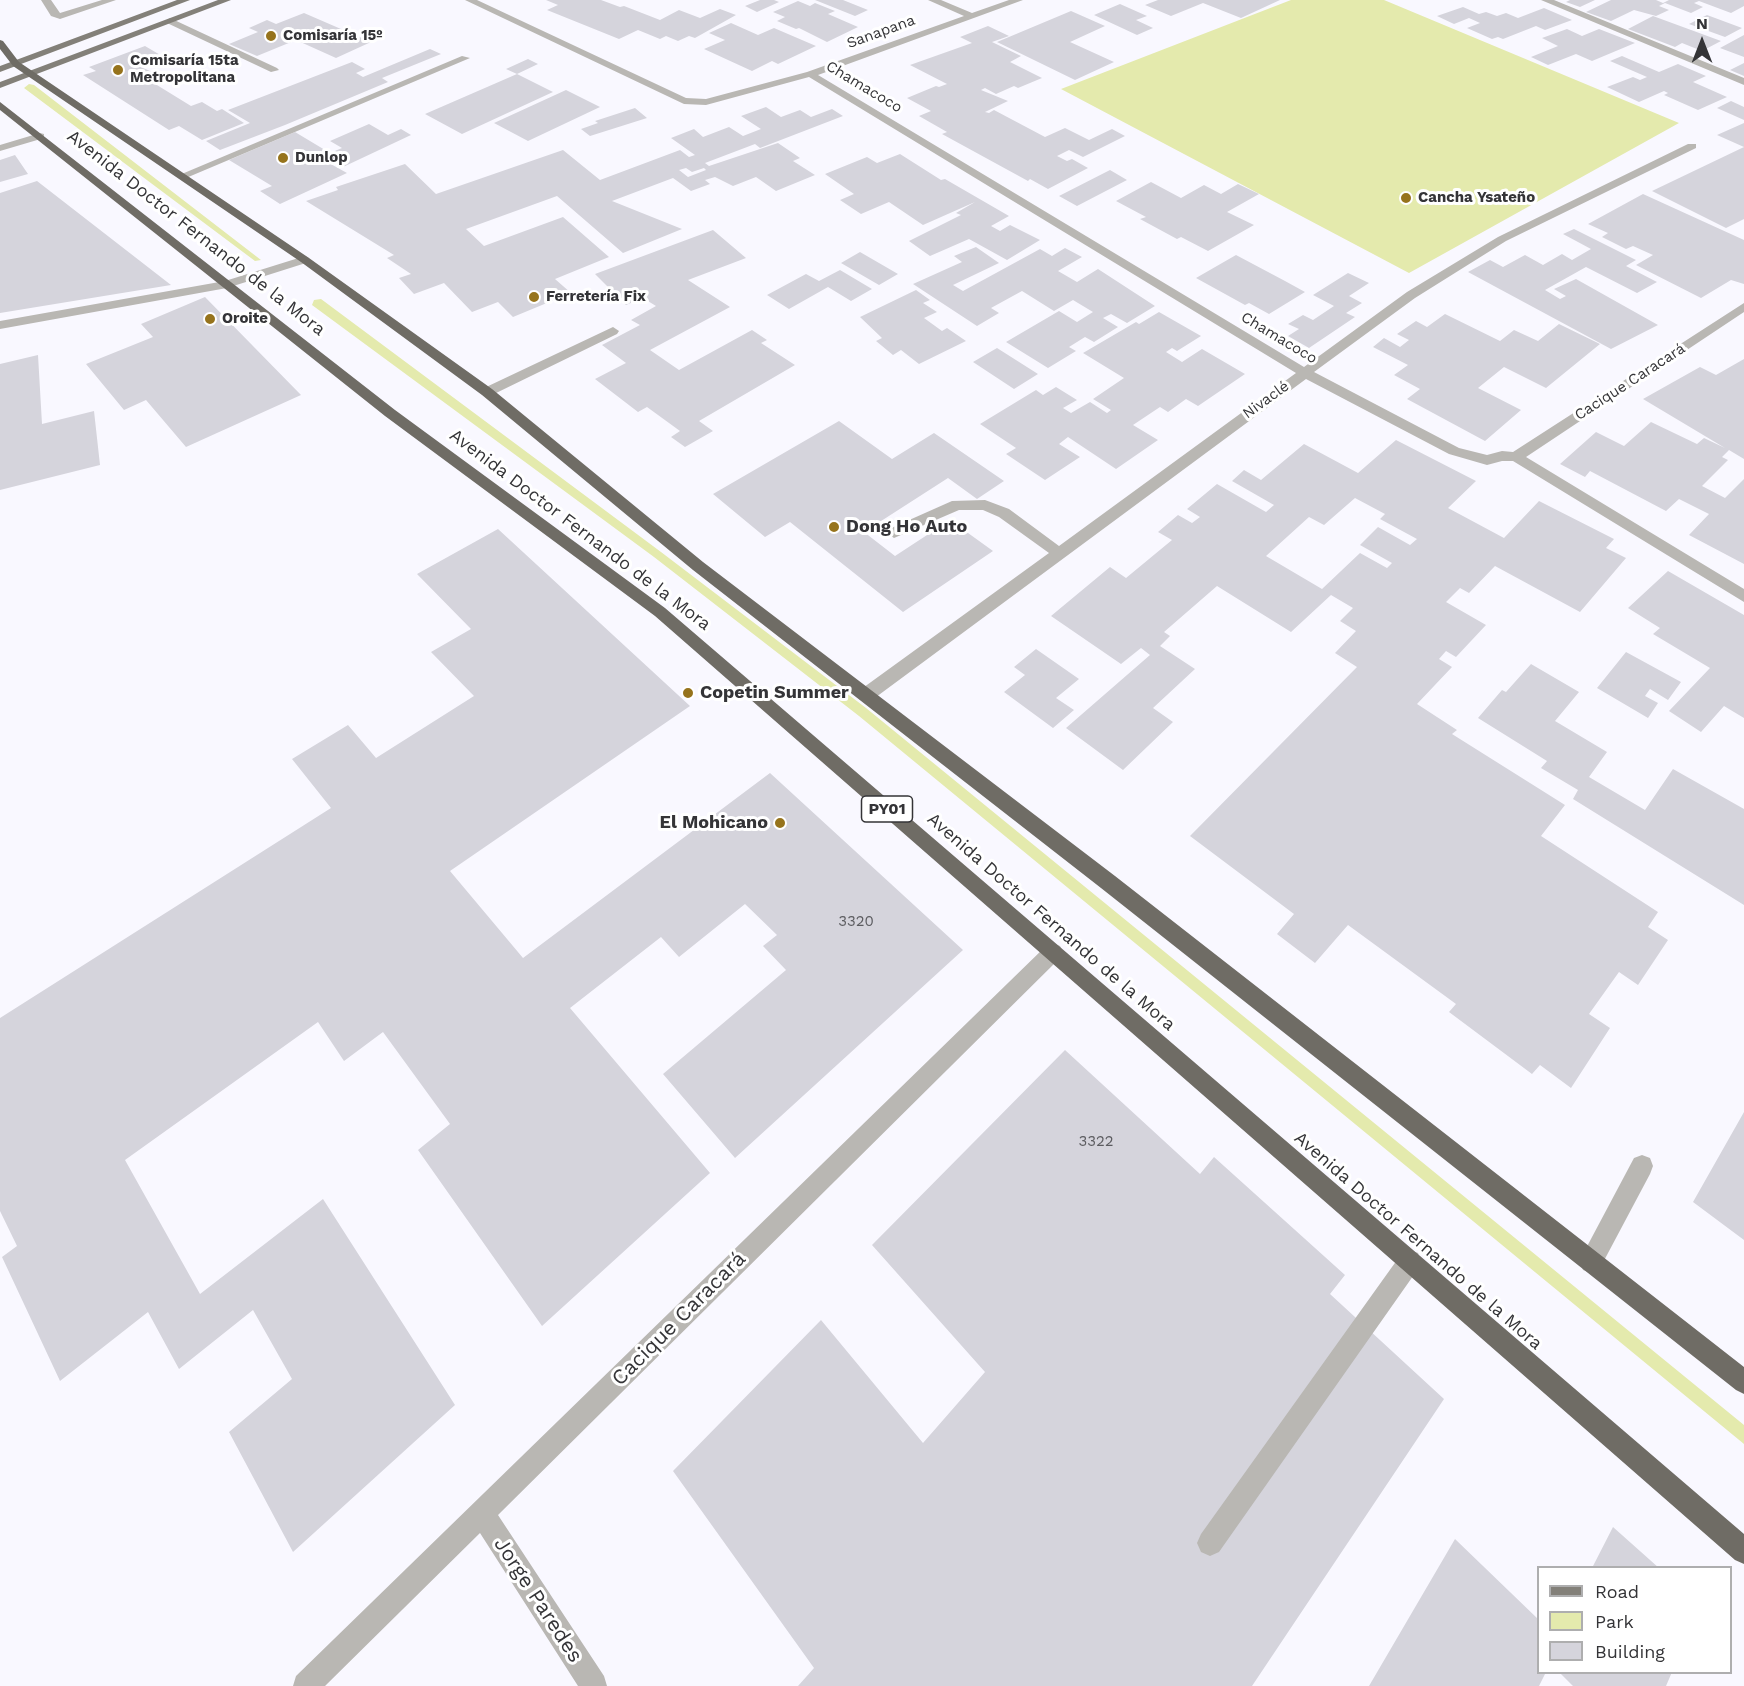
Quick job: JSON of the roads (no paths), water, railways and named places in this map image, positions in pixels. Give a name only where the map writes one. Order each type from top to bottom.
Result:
[{"type":"highway","name":"Avenida Doctor Fernando de la Mora","points":[[0,43],[16,64],[305,260],[487,392],[698,566],[1744,1382]]},
{"type":"highway","name":"Avenida Doctor Fernando de la Mora","points":[[0,105],[390,413],[660,612],[1744,1551]]},
{"type":"main road","points":[[0,69],[185,0]]},
{"type":"main road","points":[[0,85],[226,0]]},
{"type":"street","points":[[46,0],[54,14],[60,16],[111,0]]},
{"type":"street","name":"Sanapana","points":[[470,0],[684,101],[706,102],[729,98],[810,74],[1018,0]]},
{"type":"street","points":[[933,0],[972,16]]},
{"type":"street","points":[[1546,0],[1744,82]]},
{"type":"street","points":[[170,21],[274,70]]},
{"type":"street","points":[[182,176],[465,58]]},
{"type":"street","name":"Chamacoco","points":[[810,74],[1303,372],[1454,451],[1487,460],[1502,456],[1516,457]]},
{"type":"street","points":[[0,148],[40,136]]},
{"type":"street","name":"Nivaclé","points":[[866,695],[1303,372],[1411,295],[1502,239],[1692,146]]},
{"type":"street","points":[[0,325],[227,284],[305,260]]},
{"type":"street","name":"Cacique Caracará","points":[[1516,457],[1744,307]]},
{"type":"street","points":[[487,392],[613,331]]},
{"type":"street","points":[[1516,457],[1744,596]]},
{"type":"street","points":[[894,533],[957,505],[985,505],[1004,513],[1059,553]]},
{"type":"street","name":"Cacique Caracará","points":[[306,1686],[1053,952]]},
{"type":"street","points":[[1591,1262],[1642,1166]]},
{"type":"street","points":[[1210,1544],[1410,1261]]},
{"type":"street","name":"Jorge Paredes","points":[[482,1513],[594,1686]]},
{"type":"place","name":"Comisaría 15º","points":[[271,36]]},
{"type":"place","name":"Comisaría 15ta Metropolitana","points":[[118,70]]},
{"type":"place","name":"Dunlop","points":[[283,158]]},
{"type":"place","name":"Cancha Ysateño","points":[[1406,198]]},
{"type":"place","name":"Ferretería Fix","points":[[534,297]]},
{"type":"place","name":"Oroite","points":[[210,319]]},
{"type":"place","name":"Dong Ho Auto","points":[[834,527]]},
{"type":"place","name":"Copetin Summer","points":[[688,693]]},
{"type":"place","name":"El Mohicano","points":[[780,823]]}]
